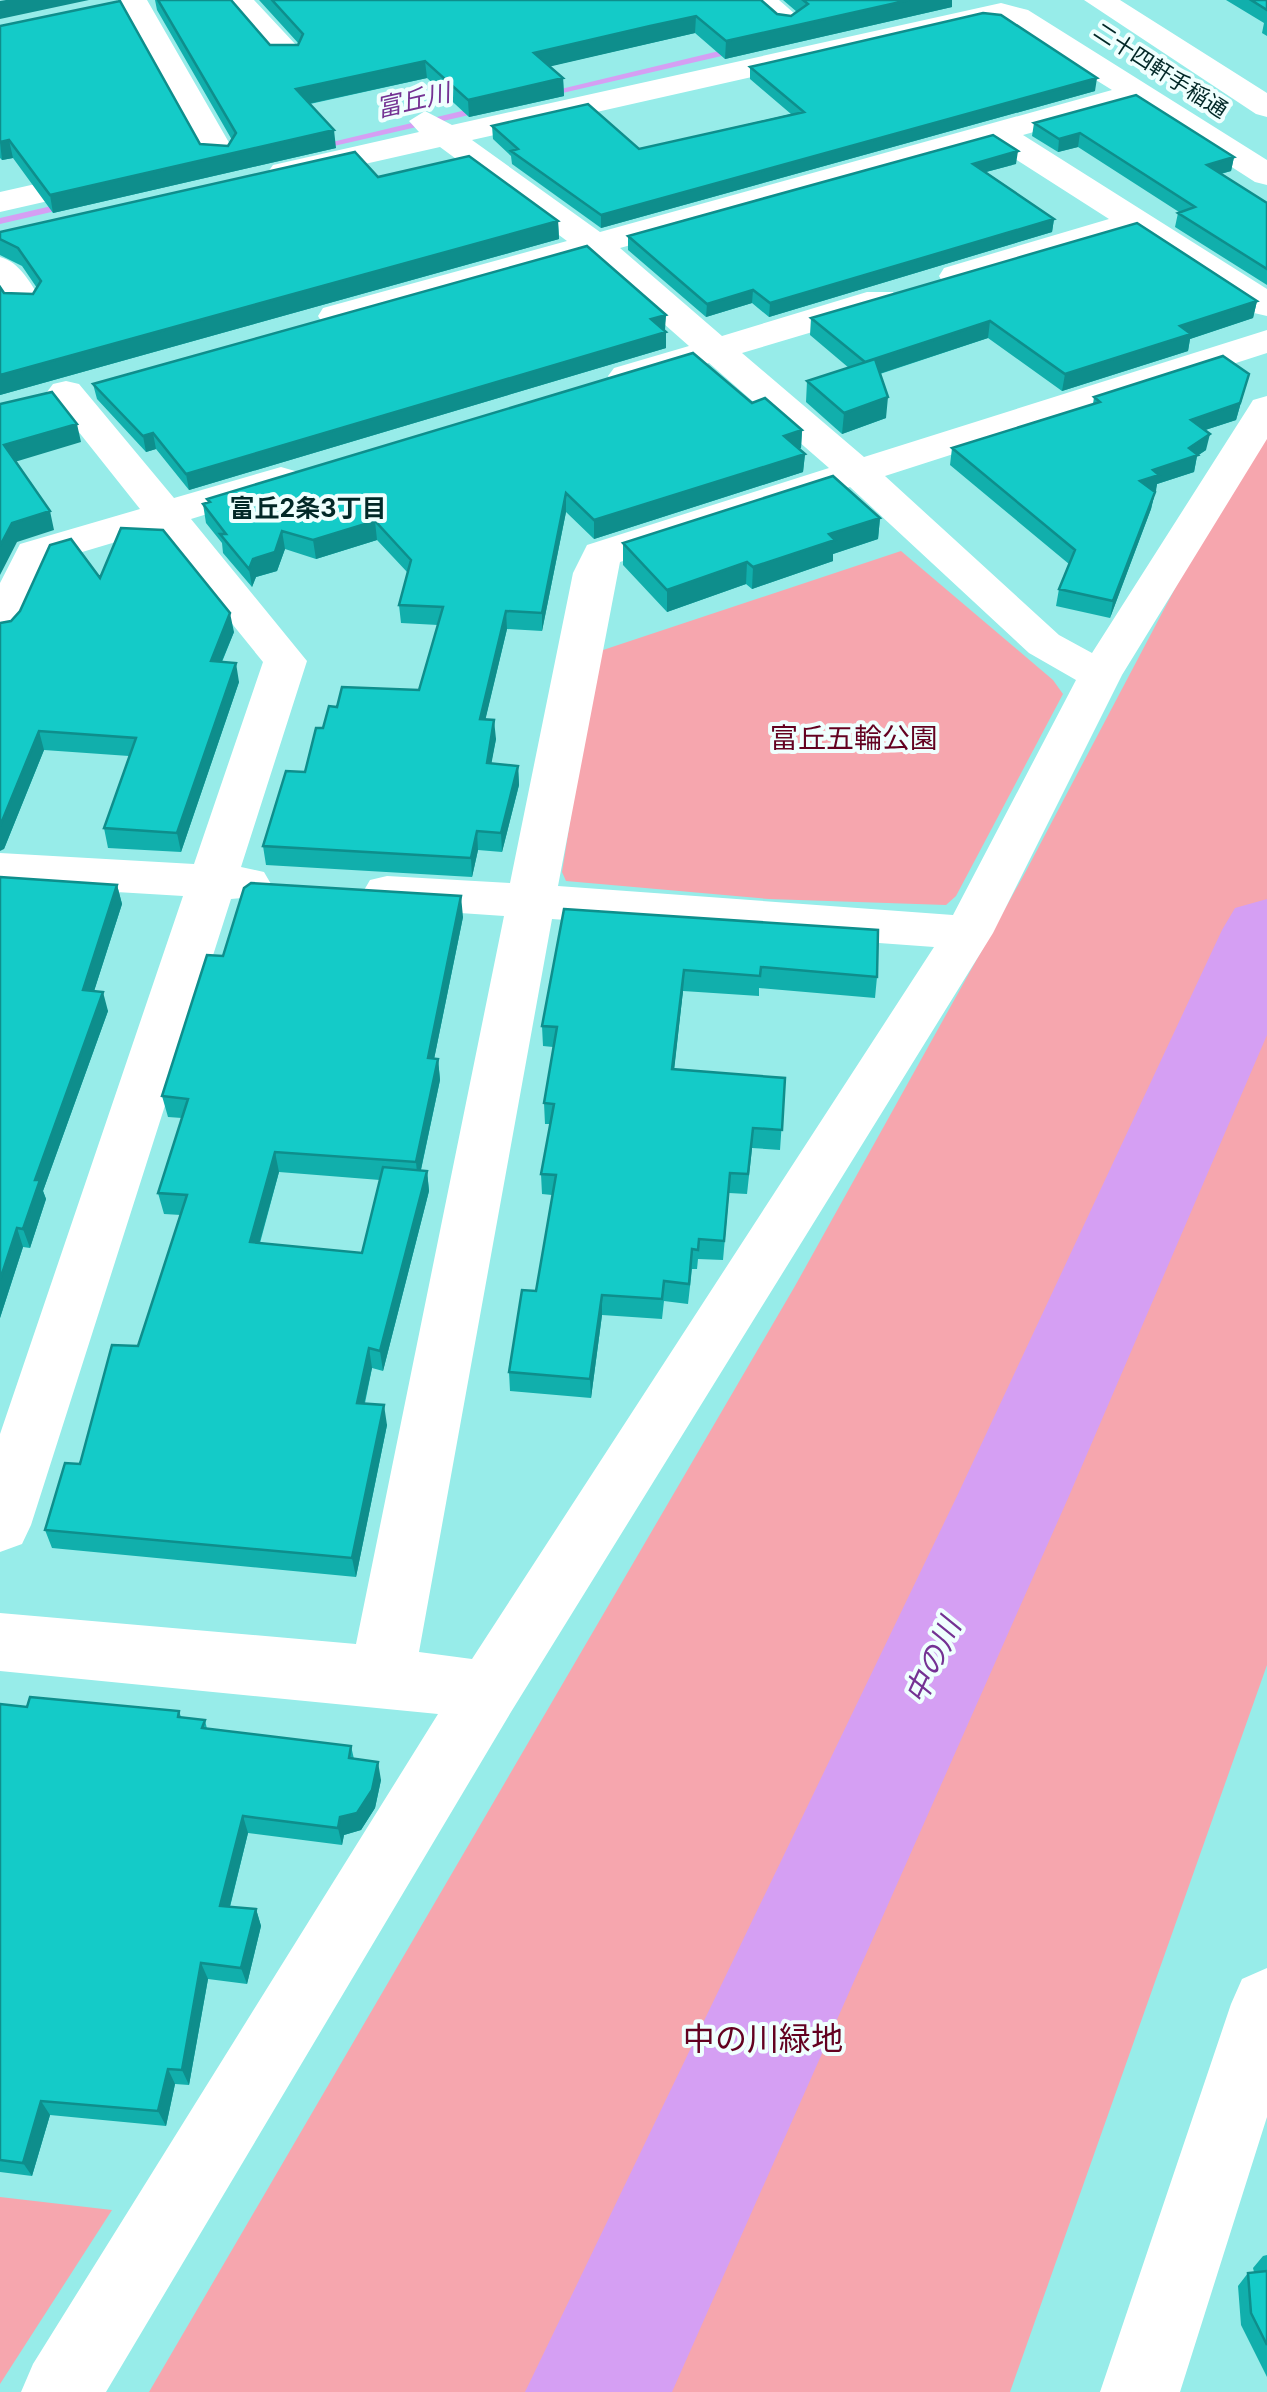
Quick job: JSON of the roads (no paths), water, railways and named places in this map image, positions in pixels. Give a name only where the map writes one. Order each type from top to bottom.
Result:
[{"type":"street","points":[[238,0],[286,53]]},
{"type":"street","points":[[96,12],[139,1],[218,153]]},
{"type":"street","name":"二十四軒手稲通","points":[[1085,5],[1267,107]]},
{"type":"street","name":"二十四軒手稲通","points":[[1085,5],[1267,140]]},
{"type":"street","points":[[249,180],[424,118],[981,12],[1017,16],[1267,175]]},
{"type":"street","points":[[755,16],[788,21],[822,13]]},
{"type":"street","points":[[311,323],[1138,93]]},
{"type":"street","points":[[424,118],[594,244],[858,473],[1044,644],[1100,675]]},
{"type":"street","points":[[996,132],[1267,305]]},
{"type":"street","points":[[182,161],[257,144]]},
{"type":"street","points":[[0,202],[145,170]]},
{"type":"street","points":[[601,384],[1136,222]]},
{"type":"street","points":[[0,268],[24,301]]},
{"type":"street","points":[[382,1676],[594,573],[602,554],[1267,341]]},
{"type":"street","points":[[0,1525],[285,661],[68,392]]},
{"type":"street","points":[[62,2392],[488,1690],[968,933],[1100,675],[1267,408]]},
{"type":"street","points":[[0,628],[35,554],[316,469]]},
{"type":"street","points":[[0,869],[292,886]]},
{"type":"street","points":[[352,890],[968,933]]},
{"type":"street","points":[[0,1642],[382,1676],[488,1690]]},
{"type":"street","points":[[1140,2392],[1267,2004]]},
{"type":"waterway","name":"富丘川","points":[[541,95],[740,49]]},
{"type":"waterway","name":"富丘川","points":[[312,148],[487,108]]},
{"type":"waterway","name":"富丘川","points":[[0,221],[73,204]]},
{"type":"waterway","name":"中の川","points":[[598,2392],[1013,1496],[1267,930]]},
{"type":"district","name":"富丘2条3丁目","points":[[308,508]]},
{"type":"park label","name":"富丘五輪公園","points":[[854,738]]},
{"type":"park label","name":"中の川緑地","points":[[763,2039]]}]
